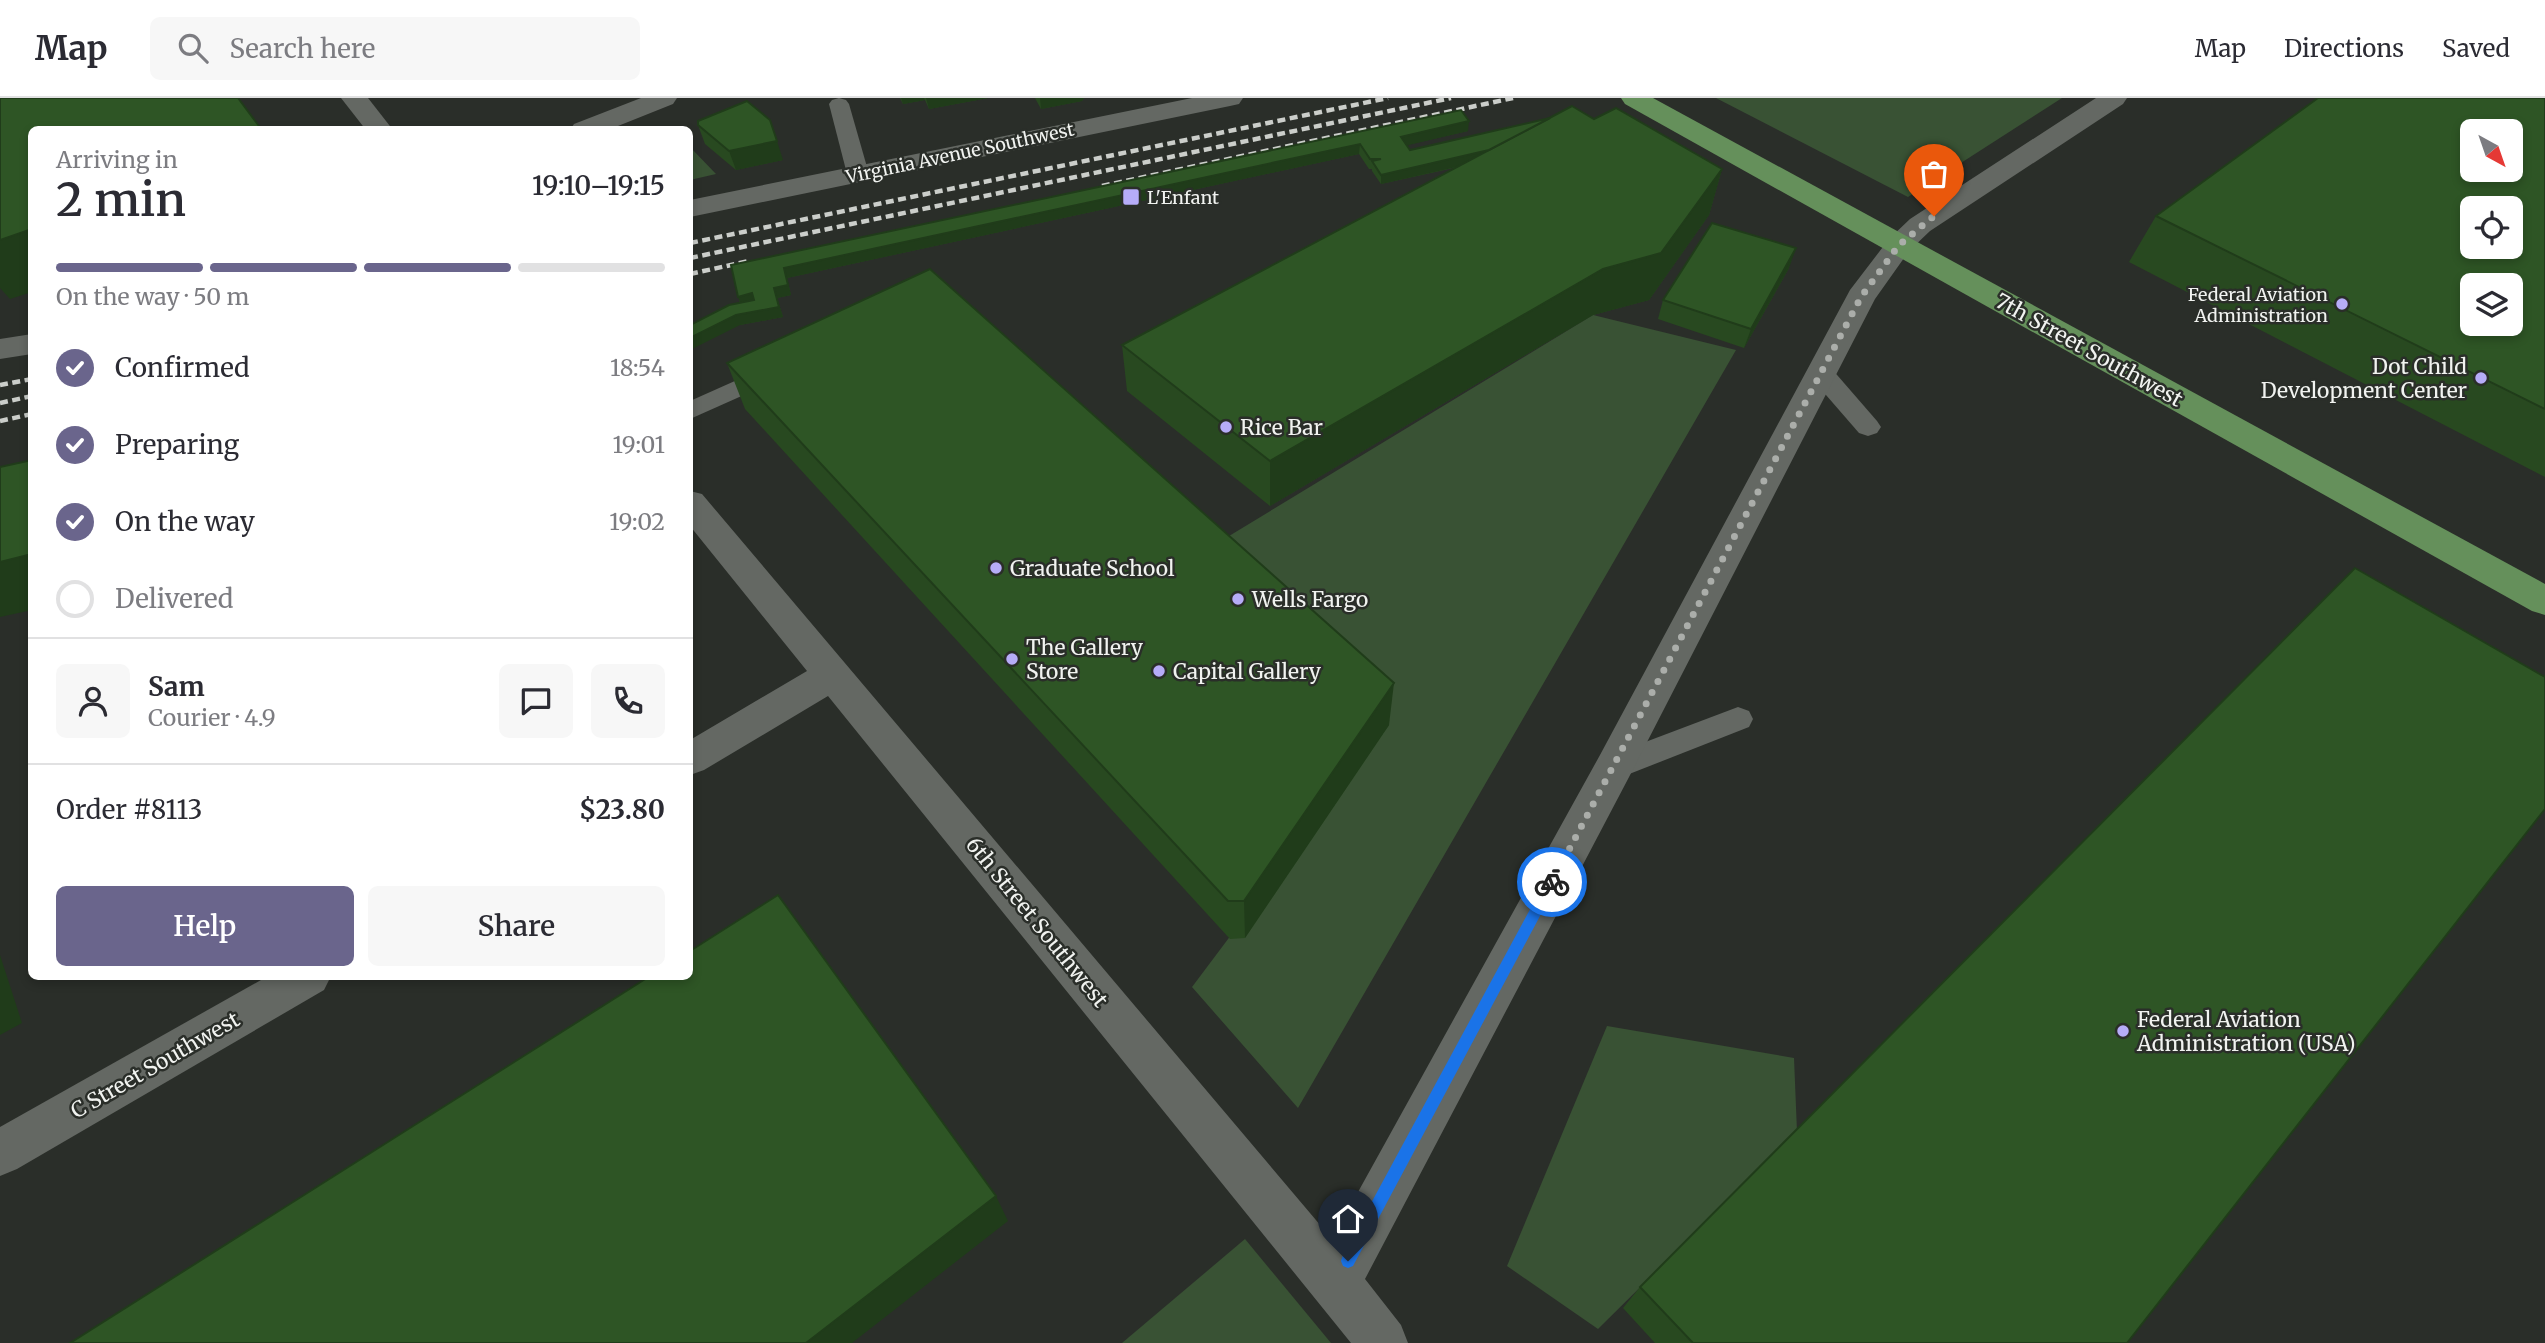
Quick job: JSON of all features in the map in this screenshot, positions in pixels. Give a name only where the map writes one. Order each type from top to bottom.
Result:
[{"type":"main road","name":"7th Street Southwest","points":[[1634,98],[2545,601]]},
{"type":"street","points":[[354,98],[377,126]]},
{"type":"street","points":[[593,126],[664,98]]},
{"type":"street","name":"Virginia Avenue Southwest","points":[[693,208],[1230,98]]},
{"type":"street","points":[[1336,1282],[1614,767],[1861,297],[1899,245],[1920,225],[2114,98]]},
{"type":"street","name":"6th Street Southwest","points":[[693,507],[1336,1282],[1383,1343]]},
{"type":"street","points":[[693,758],[832,675]]},
{"type":"street","name":"C Street Southwest","points":[[0,1153],[302,980]]},
{"type":"lane","points":[[839,104],[858,174]]},
{"type":"lane","points":[[693,410],[804,358]]},
{"type":"lane","points":[[1822,374],[1868,428]]},
{"type":"lane","points":[[1614,767],[1738,719]]},
{"type":"green space","points":[[1716,98],[2062,98],[1908,197]]},
{"type":"green space","points":[[693,150],[716,174],[693,179]]},
{"type":"green space","points":[[1593,315],[1736,350],[1298,1108],[1192,987],[1389,725],[1201,553]]},
{"type":"green space","points":[[1607,1026],[1794,1058],[1797,1132],[1598,1329],[1507,1266]]},
{"type":"green space","points":[[1245,1239],[1331,1343],[1122,1343]]},
{"type":"building","points":[[0,98],[238,98],[259,126],[28,126],[28,230],[0,240]]},
{"type":"building","name":"Federal Aviation Administration","points":[[2318,98],[2545,98],[2545,409],[2156,216]]},
{"type":"building","points":[[747,101],[770,120],[777,141],[729,151],[698,125],[698,121]]},
{"type":"building","points":[[1572,106],[1594,119],[1616,108],[1722,169],[1661,253],[1603,269],[1270,461],[1122,345]]},
{"type":"building","points":[[1461,110],[1469,121],[1401,137],[1410,150],[1550,118],[1489,150],[1381,175],[1372,161],[1381,159],[1370,159],[1360,144],[784,268],[788,285],[774,288],[779,307],[736,315],[693,336],[693,323],[729,305],[754,300],[752,293],[738,297],[731,265]]},
{"type":"building","points":[[1712,223],[1796,248],[1751,329],[1663,300]]},
{"type":"building","name":"Capital Gallery","points":[[930,269],[1394,683],[1244,901],[1228,901],[727,363]]},
{"type":"building","points":[[28,461],[28,555],[0,562],[0,467]]},
{"type":"building","name":"Federal Aviation Administration (USA)","points":[[2355,568],[2545,677],[2545,809],[2127,1343],[1693,1343],[1640,1287]]},
{"type":"building","points":[[778,895],[996,1196],[806,1343],[70,1343],[644,980],[693,980],[693,949]]},
{"type":"railway","points":[[693,242],[1388,98]]},
{"type":"railway","points":[[693,257],[1451,98]]},
{"type":"railway","points":[[1102,186],[1513,98]]},
{"type":"railway","points":[[693,273],[749,261]]},
{"type":"railway","points":[[0,385],[28,380]]},
{"type":"railway","points":[[0,403],[28,397]]},
{"type":"railway","points":[[0,421],[28,415]]},
{"type":"way so far","points":[[1552,882],[1861,297],[1899,245],[1934,216]]},
{"type":"place","name":"L'Enfant","points":[[1131,197]]},
{"type":"place","name":"Federal Aviation Administration","points":[[2342,304]]},
{"type":"place","name":"Dot Child Development Center","points":[[2481,378]]},
{"type":"place","name":"Rice Bar","points":[[1226,427]]},
{"type":"place","name":"Graduate School","points":[[996,568]]},
{"type":"place","name":"Wells Fargo","points":[[1238,599]]},
{"type":"place","name":"The Gallery Store","points":[[1012,659]]},
{"type":"place","name":"Capital Gallery","points":[[1159,671]]},
{"type":"place","name":"Federal Aviation Administration (USA)","points":[[2123,1031]]},
{"type":"route","points":[[1348,1261],[1552,882]]}]
